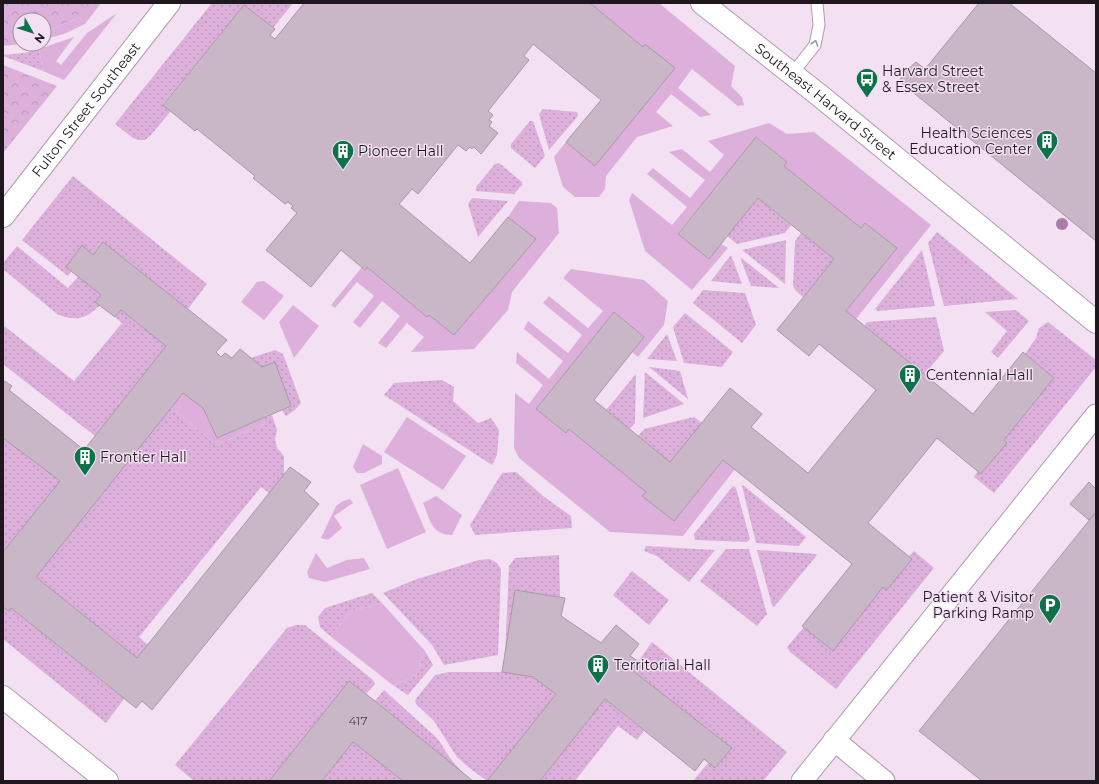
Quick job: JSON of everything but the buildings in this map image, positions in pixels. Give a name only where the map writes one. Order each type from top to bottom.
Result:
[{"type":"street","name":"Fulton Street Southeast","points":[[3,216],[169,3]]},
{"type":"street","name":"Southeast Harvard Street","points":[[702,3],[792,74],[1096,322]]},
{"type":"street","points":[[802,781],[1096,415]]},
{"type":"street","points":[[3,697],[107,781]]},
{"type":"street","points":[[834,740],[884,781]]},
{"type":"lane","points":[[792,74],[815,45],[819,25],[817,3]]},
{"type":"green space","points":[[3,3],[93,3],[88,13],[52,29],[52,12],[12,12],[12,45],[3,46]]},
{"type":"green space","points":[[93,3],[101,3],[85,24],[64,34],[52,37],[52,29],[87,13]]},
{"type":"green space","points":[[212,3],[293,3],[273,28],[244,5],[163,104],[171,111],[145,140],[133,138],[115,124]]},
{"type":"green space","points":[[590,3],[659,3],[735,66],[731,86],[742,97],[744,105],[738,106],[692,69],[678,88],[711,115],[700,117],[671,94],[656,112],[673,126],[637,137],[606,176],[605,189],[599,197],[575,197],[563,187],[554,157],[566,142],[592,163],[643,47]]},
{"type":"green space","points":[[117,13],[64,80],[43,71],[40,52],[52,52],[52,45],[74,37],[56,61],[61,65],[87,33]]},
{"type":"green space","points":[[40,52],[43,71],[3,56]]},
{"type":"green space","points":[[3,65],[57,86],[3,153]]},
{"type":"green space","points":[[543,109],[577,112],[578,116],[549,150],[539,114]]},
{"type":"green space","points":[[530,121],[533,121],[545,156],[535,168],[511,148],[511,144]]},
{"type":"green space","points":[[769,123],[787,134],[814,132],[931,225],[856,319],[846,311],[897,248],[865,223],[861,228],[784,166],[787,162],[757,137],[678,233],[721,244],[728,248],[692,290],[645,251],[629,200],[632,193],[672,225],[687,207],[647,174],[653,168],[690,198],[705,180],[669,152],[682,149],[710,172],[724,155],[708,141]]},
{"type":"green space","points":[[499,163],[522,182],[522,185],[514,194],[476,191],[476,187],[495,164]]},
{"type":"green space","points":[[73,176],[207,284],[188,309],[103,243],[93,255],[82,246],[72,271],[68,276],[22,240]]},
{"type":"green space","points":[[472,198],[508,201],[478,237],[468,204]]},
{"type":"green space","points":[[758,198],[791,225],[785,233],[737,244],[727,236]]},
{"type":"green space","points":[[519,201],[551,203],[557,208],[559,233],[512,292],[508,310],[474,349],[411,352],[424,337],[407,323],[386,348],[378,343],[400,316],[382,301],[360,328],[353,322],[374,296],[357,282],[335,308],[331,305],[362,267],[365,270],[367,267],[427,317],[429,315],[454,335],[536,239],[508,217]]},
{"type":"green space","points":[[937,232],[1018,299],[944,306],[928,243]]},
{"type":"green space","points":[[801,233],[834,259],[803,297],[793,286],[795,241]]},
{"type":"green space","points":[[786,240],[785,284],[742,250]]},
{"type":"green space","points":[[17,246],[68,288],[79,276],[101,295],[95,302],[100,305],[95,310],[80,318],[70,318],[57,314],[3,269],[3,263]]},
{"type":"green space","points":[[922,250],[935,306],[878,311],[875,309]]},
{"type":"green space","points":[[731,255],[742,284],[711,281]]},
{"type":"green space","points":[[740,257],[779,288],[751,286]]},
{"type":"green space","points":[[571,269],[644,280],[668,301],[664,325],[638,357],[632,352],[644,337],[614,312],[536,409],[566,433],[569,429],[646,492],[643,496],[674,521],[723,460],[735,469],[683,536],[610,532],[519,458],[514,448],[515,393],[529,404],[543,385],[516,363],[517,352],[549,379],[563,361],[524,329],[528,321],[568,353],[582,335],[543,303],[549,296],[588,328],[603,311],[563,278]]},
{"type":"green space","points":[[264,281],[284,296],[264,320],[241,302],[257,282]]},
{"type":"green space","points":[[703,290],[745,293],[756,325],[742,343],[693,303]]},
{"type":"green space","points":[[293,305],[319,326],[294,358],[279,322]]},
{"type":"green space","points":[[121,310],[166,346],[95,436],[3,364],[3,325],[74,381],[122,323],[115,317]]},
{"type":"green space","points":[[1016,310],[1029,321],[998,358],[991,352],[1007,331],[985,312]]},
{"type":"green space","points":[[685,313],[733,352],[722,367],[684,363],[673,327]]},
{"type":"green space","points":[[936,317],[944,351],[924,375],[864,326],[867,322]]},
{"type":"green space","points":[[1048,322],[1096,360],[1096,367],[994,493],[974,477],[978,471],[982,473],[1006,443],[1004,440],[1054,378],[1025,354],[1036,338],[1039,328]]},
{"type":"green space","points":[[667,334],[677,361],[647,359]]},
{"type":"green space","points":[[275,350],[283,354],[301,403],[295,410],[286,416],[282,410],[291,406],[275,362],[262,367],[251,358]]},
{"type":"green space","points":[[649,367],[680,371],[688,399]]},
{"type":"green space","points":[[645,372],[684,404],[643,418]]},
{"type":"green space","points":[[636,374],[635,423],[630,429],[606,410]]},
{"type":"green space","points":[[442,380],[454,387],[453,401],[478,423],[491,418],[499,430],[497,455],[492,465],[384,395],[394,383]]},
{"type":"green space","points":[[183,393],[203,408],[217,438],[262,419],[264,424],[217,445],[171,408]]},
{"type":"green space","points":[[171,408],[217,445],[264,424],[262,419],[272,415],[277,430],[275,439],[277,448],[284,456],[284,474],[269,493],[261,487],[139,637],[148,645],[137,658],[36,577]]},
{"type":"green space","points":[[407,417],[466,456],[443,490],[384,452]]},
{"type":"green space","points":[[694,417],[702,423],[670,462],[638,436],[644,429]]},
{"type":"green space","points":[[3,438],[60,481],[3,552]]},
{"type":"green space","points":[[363,444],[382,456],[382,464],[364,473],[357,473],[353,467]]},
{"type":"green space","points":[[398,468],[426,532],[387,549],[360,485]]},
{"type":"green space","points":[[516,472],[543,496],[571,516],[572,528],[475,535],[470,525],[502,473]]},
{"type":"green space","points":[[743,485],[806,537],[799,546],[756,543]]},
{"type":"green space","points":[[733,486],[736,488],[750,539],[747,542],[695,540],[694,534]]},
{"type":"green space","points":[[436,496],[462,515],[452,535],[440,532],[432,525],[423,503]]},
{"type":"green space","points":[[350,499],[353,503],[334,516],[342,528],[328,540],[321,538],[336,506],[343,501]]},
{"type":"green space","points":[[646,546],[715,550],[689,582],[657,556],[644,551]]},
{"type":"green space","points":[[726,549],[749,549],[767,614],[757,626],[700,581]]},
{"type":"green space","points":[[757,550],[817,555],[774,607],[772,605]]},
{"type":"green space","points":[[914,551],[934,568],[836,689],[790,652],[787,647],[804,627],[833,650],[883,587],[887,590],[912,559],[909,556]]},
{"type":"green space","points":[[316,553],[327,568],[347,560],[364,558],[370,569],[325,582],[309,578],[307,572]]},
{"type":"green space","points":[[559,555],[560,597],[515,590],[505,655],[509,566],[515,558]]},
{"type":"green space","points":[[490,559],[497,563],[501,569],[498,655],[444,665],[432,645],[383,593],[414,580],[479,560]]},
{"type":"green space","points":[[632,571],[669,600],[649,625],[613,595]]},
{"type":"green space","points":[[372,593],[382,603],[351,611],[330,636],[320,627],[318,617],[325,608]]},
{"type":"green space","points":[[382,603],[425,651],[416,675],[394,686],[330,636],[351,611]]},
{"type":"green space","points":[[3,607],[9,611],[11,608],[124,699],[106,723],[3,639]]},
{"type":"green space","points":[[296,625],[305,625],[373,680],[375,684],[366,694],[349,681],[269,781],[194,781],[175,765],[287,628]]},
{"type":"green space","points":[[652,642],[787,752],[763,781],[693,781],[708,763],[716,768],[731,748],[632,670]]},
{"type":"green space","points":[[425,651],[433,665],[408,695],[394,686],[416,675]]},
{"type":"green space","points":[[449,672],[502,672],[533,677],[556,694],[487,781],[457,757],[434,721],[416,704],[415,700],[435,675]]},
{"type":"green space","points":[[384,690],[438,739],[450,758],[465,775],[375,701]]},
{"type":"green space","points":[[605,699],[644,731],[637,740],[618,726],[575,781],[540,781]]},
{"type":"green space","points":[[353,742],[403,781],[322,781]]},
{"type":"place","name":"Harvard Street & Essex Street","points":[[867,98]]},
{"type":"place","name":"Health Sciences Education Center","points":[[1047,160]]},
{"type":"place","name":"Pioneer Hall","points":[[343,170]]},
{"type":"place","name":"Centennial Hall","points":[[910,394]]},
{"type":"place","name":"Frontier Hall","points":[[85,476]]},
{"type":"place","name":"Patient & Visitor Parking Ramp","points":[[1050,624]]},
{"type":"place","name":"Territorial Hall","points":[[598,684]]}]
